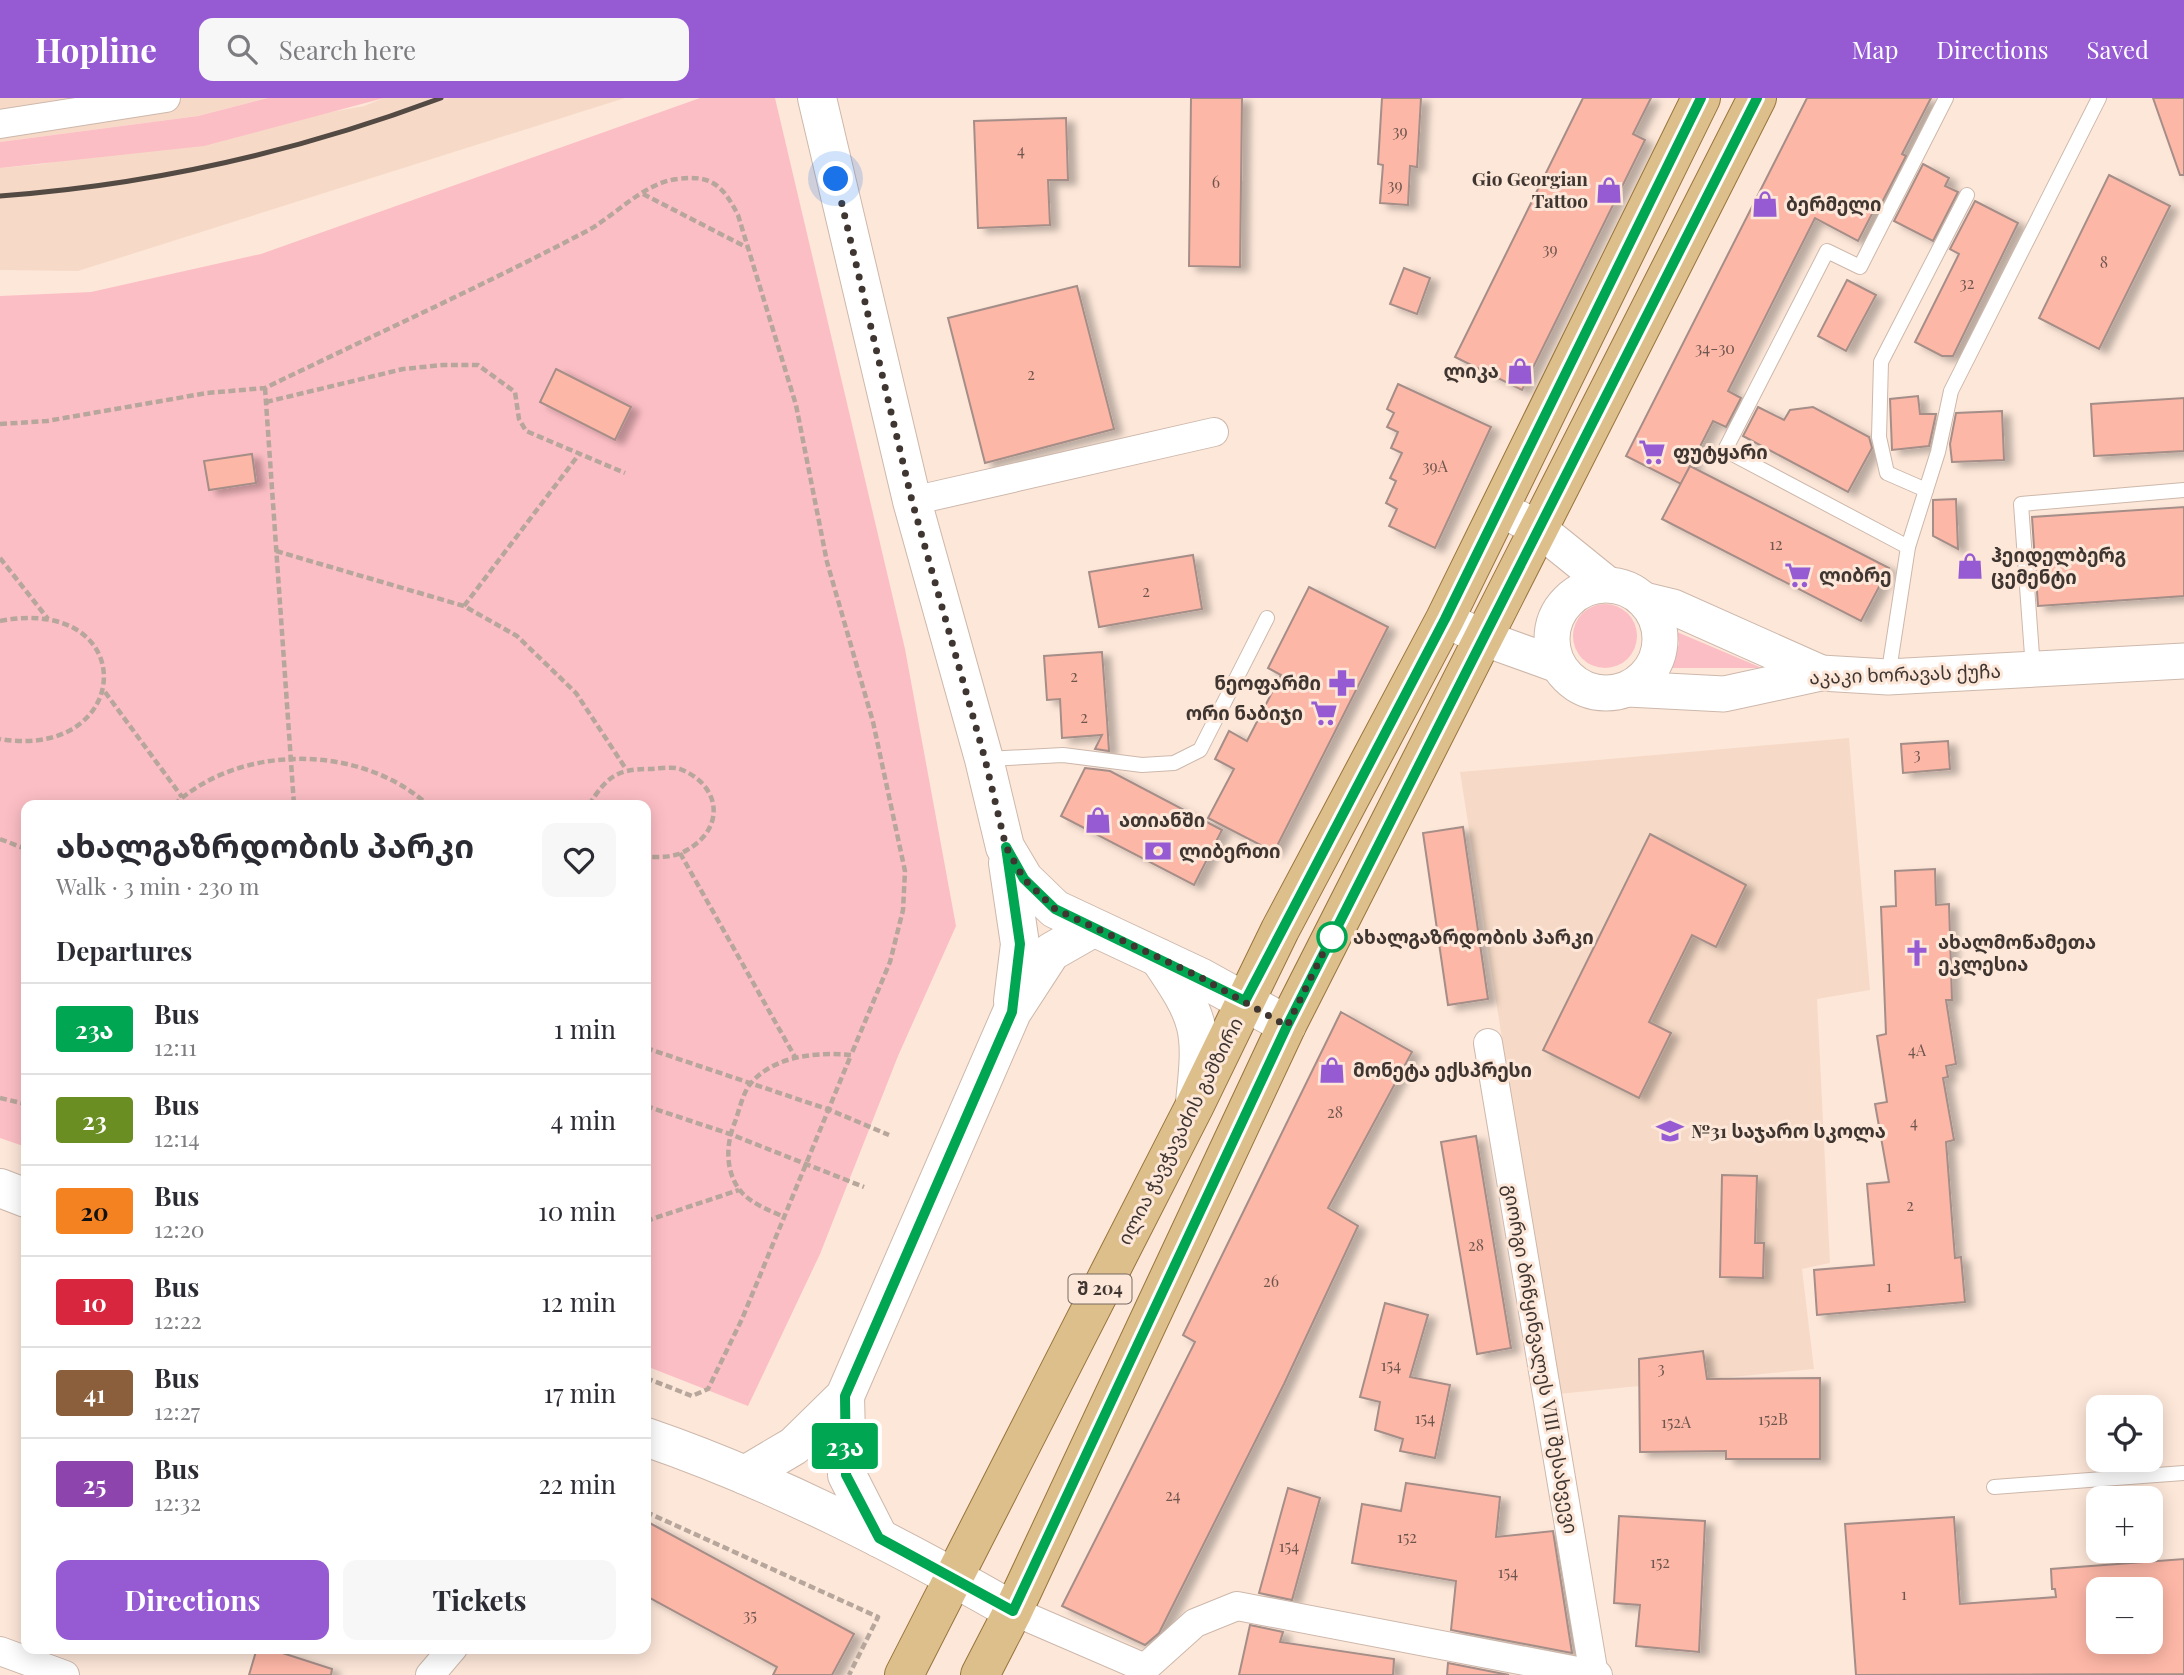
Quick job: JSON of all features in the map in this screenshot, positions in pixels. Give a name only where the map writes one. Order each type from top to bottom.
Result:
[{"type":"main road","points":[[817,98],[912,501],[985,759],[1006,847],[1020,944],[1012,1012]]},
{"type":"main road","name":"ილია ჭავჭავაძის გამზირი","points":[[904,1675],[952,1576],[1195,1105],[1245,1001],[1445,619],[1702,98]]},
{"type":"main road","name":"შ 204","points":[[980,1675],[1013,1611],[1287,1026],[1757,98]]},
{"type":"main road","points":[[1006,847],[1024,879],[1055,909],[1245,1001],[1287,1026]]},
{"type":"main road","points":[[745,1475],[794,1447],[845,1396],[1012,1012],[1051,952],[1093,928]]},
{"type":"main road","points":[[1159,958],[1186,997],[1198,1025],[1200,1053],[1195,1105]]},
{"type":"main road","points":[[0,1188],[21,1196]]},
{"type":"main road","points":[[845,1396],[846,1475],[879,1538]]},
{"type":"main road","points":[[651,1439],[745,1475],[879,1538],[1013,1611]]},
{"type":"street","points":[[0,124],[166,98]]},
{"type":"street","points":[[912,501],[1214,432]]},
{"type":"street","points":[[1499,508],[1539,529],[1606,584]]},
{"type":"street","points":[[1644,600],[1655,614],[1660,631],[1660,649],[1654,665],[1643,680],[1628,689],[1610,693],[1591,691],[1572,682],[1559,665],[1552,644],[1555,621],[1566,602],[1584,589],[1606,584],[1625,588],[1644,600],[1673,607],[1821,673]]},
{"type":"street","points":[[1445,619],[1483,638],[1559,665]]},
{"type":"street","name":"აკაკი ხორავას ქუჩა","points":[[1628,689],[1724,694],[1821,673],[1888,677],[2184,661]]},
{"type":"street","name":"გიორგი ბრწყინვალეს VIII შესახვევი","points":[[1488,1043],[1595,1675]]},
{"type":"street","points":[[1013,1611],[1145,1671],[1195,1623],[1237,1606],[1595,1675]]},
{"type":"street","points":[[0,1651],[65,1675]]},
{"type":"street","points":[[430,1675],[448,1654]]},
{"type":"lane","points":[[1908,547],[1725,450],[1827,251],[1860,267],[1946,98]]},
{"type":"lane","points":[[1888,677],[1908,547],[1938,453],[1951,391],[2099,98]]},
{"type":"lane","points":[[1926,490],[1887,473],[1879,437],[1881,362],[1967,195]]},
{"type":"lane","points":[[2033,669],[2021,504],[2184,490]]},
{"type":"lane","points":[[985,759],[1063,755],[1142,765],[1174,763],[1200,750],[1267,618]]},
{"type":"lane","points":[[1994,1487],[2184,1473]]},
{"type":"path","points":[[0,424],[47,421],[207,393],[265,388],[587,231],[643,194],[675,179],[705,179],[725,189],[738,215],[796,405],[827,562],[873,722],[905,871],[903,910],[890,962],[830,1110],[743,1319],[708,1388],[692,1396],[651,1380]]},
{"type":"path","points":[[643,194],[747,247]]},
{"type":"path","points":[[266,402],[403,369],[478,365],[515,391],[519,419],[526,431],[625,473]]},
{"type":"path","points":[[265,388],[294,800]]},
{"type":"path","points":[[464,606],[580,453]]},
{"type":"path","points":[[276,551],[464,606],[517,636],[576,693],[626,769]]},
{"type":"path","points":[[0,558],[48,620]]},
{"type":"path","points":[[0,621],[15,618],[48,620],[74,628],[94,644],[104,663],[104,691],[84,720],[60,734],[38,740],[0,739]]},
{"type":"path","points":[[104,691],[182,797]]},
{"type":"path","points":[[179,800],[233,770],[290,759],[326,760],[360,767],[392,781],[420,800]]},
{"type":"path","points":[[593,800],[609,778],[626,769],[678,768],[703,783],[715,801],[711,827],[689,849],[667,858],[651,857]]},
{"type":"path","points":[[0,839],[21,847]]},
{"type":"path","points":[[680,853],[795,1057]]},
{"type":"path","points":[[651,1050],[830,1110],[888,1135]]},
{"type":"path","points":[[784,1217],[758,1205],[739,1190],[728,1165],[730,1135],[751,1083],[795,1057],[851,1055]]},
{"type":"path","points":[[0,1098],[21,1103]]},
{"type":"path","points":[[651,1108],[864,1187]]},
{"type":"path","points":[[651,1219],[739,1190]]},
{"type":"path","points":[[651,1514],[878,1617],[849,1675]]},
{"type":"shaded area","points":[[0,98],[268,98],[198,116],[0,142]]},
{"type":"shaded area","points":[[268,98],[384,98],[204,146],[0,168],[0,142],[198,116]]},
{"type":"shaded area","points":[[384,98],[625,98],[78,271],[0,270],[0,168],[43,164],[364,106]]},
{"type":"shaded area","points":[[700,98],[775,98],[905,649],[956,926],[898,1056],[820,1254],[748,1406],[651,1368],[651,800],[21,800],[21,1145],[0,1138],[0,296],[91,292],[261,254]]},
{"type":"shaded area","points":[[1605,604],[1628,613],[1637,636],[1628,659],[1605,668],[1582,659],[1573,636],[1582,613]]},
{"type":"shaded area","points":[[1677,632],[1762,668],[1670,668],[1679,644]]},
{"type":"shaded area","name":"№31 საჯარო სკოლა","points":[[1849,738],[1870,990],[1817,999],[1830,1263],[1802,1269],[1814,1369],[1558,1394],[1460,772]]},
{"type":"building","points":[[1191,98],[1242,98],[1240,267],[1189,266]]},
{"type":"building","points":[[1382,98],[1421,98],[1417,167],[1410,166],[1408,205],[1380,203],[1383,165],[1378,164]]},
{"type":"building","points":[[1583,98],[1651,98],[1633,134],[1645,140],[1522,390],[1455,357]]},
{"type":"building","points":[[1807,98],[1931,98],[1902,154],[1906,156],[1877,212],[1874,210],[1858,241],[1815,218],[1728,391],[1741,398],[1726,427],[1713,421],[1681,484],[1626,456]]},
{"type":"building","points":[[2153,98],[2184,98],[2184,175],[2180,175]]},
{"type":"building","points":[[1066,118],[1068,180],[1048,180],[1050,225],[978,228],[974,121]]},
{"type":"building","points":[[1923,164],[1949,178],[1945,186],[1958,192],[1933,241],[1894,221]]},
{"type":"building","points":[[2109,175],[2170,206],[2099,349],[2039,318]]},
{"type":"building","points":[[1975,201],[2018,223],[1953,356],[1942,356],[1915,342],[1959,254],[1950,249]]},
{"type":"building","points":[[1404,268],[1430,278],[1417,314],[1390,304]]},
{"type":"building","points":[[1847,280],[1876,295],[1846,351],[1818,336]]},
{"type":"building","points":[[1077,286],[1114,429],[985,463],[948,318]]},
{"type":"building","points":[[556,369],[631,407],[615,440],[540,402]]},
{"type":"building","points":[[1398,384],[1491,427],[1435,548],[1389,526],[1397,509],[1386,503],[1396,481],[1390,478],[1402,453],[1391,448],[1398,432],[1387,427],[1394,413],[1387,409]]},
{"type":"building","points":[[1918,396],[1920,414],[1936,414],[1929,446],[1892,450],[1890,399]]},
{"type":"building","points":[[2184,398],[2184,451],[2094,456],[2091,404]]},
{"type":"building","points":[[1758,407],[1784,420],[1790,410],[1813,407],[1869,437],[1872,448],[1848,492],[1743,436]]},
{"type":"building","points":[[2002,411],[2004,460],[1952,462],[1950,444],[1956,413]]},
{"type":"building","points":[[252,454],[256,483],[209,490],[204,461]]},
{"type":"building","points":[[1690,466],[1889,568],[1861,621],[1662,519]]},
{"type":"building","points":[[1956,499],[1958,549],[1933,536],[1933,500]]},
{"type":"building","points":[[2184,507],[2184,596],[2038,606],[2032,517]]},
{"type":"building","points":[[1193,555],[1202,609],[1099,627],[1089,572]]},
{"type":"building","points":[[1309,587],[1388,627],[1274,852],[1208,818],[1234,769],[1215,759],[1229,731],[1247,741],[1281,675],[1268,668]]},
{"type":"building","points":[[1102,652],[1109,751],[1095,749],[1102,735],[1062,738],[1060,699],[1047,700],[1044,656]]},
{"type":"building","points":[[1948,741],[1950,769],[1903,773],[1901,744]]},
{"type":"building","points":[[1085,768],[1110,771],[1222,830],[1194,885],[1061,816]]},
{"type":"building","points":[[1463,827],[1488,999],[1448,1005],[1423,833]]},
{"type":"building","points":[[1650,834],[1746,885],[1716,947],[1692,935],[1649,1022],[1671,1033],[1639,1098],[1543,1050]]},
{"type":"building","points":[[1935,869],[1936,905],[1949,904],[1952,1000],[1946,1000],[1956,1064],[1946,1066],[1948,1077],[1943,1078],[1954,1140],[1946,1142],[1955,1258],[1961,1257],[1965,1302],[1817,1315],[1814,1270],[1874,1265],[1867,1184],[1889,1182],[1875,1104],[1887,1102],[1877,1036],[1886,1034],[1881,907],[1896,906],[1895,871]]},
{"type":"building","points":[[1341,1012],[1412,1052],[1328,1208],[1358,1226],[1284,1384],[1159,1633],[1145,1645],[1062,1606],[1195,1342],[1183,1335]]},
{"type":"building","points":[[1476,1136],[1511,1348],[1477,1354],[1441,1142]]},
{"type":"building","points":[[1722,1175],[1757,1176],[1755,1243],[1764,1243],[1763,1278],[1720,1277]]},
{"type":"building","points":[[1385,1303],[1428,1315],[1410,1377],[1450,1385],[1435,1458],[1400,1451],[1403,1439],[1375,1430],[1380,1402],[1360,1397]]},
{"type":"building","points":[[1703,1351],[1707,1379],[1820,1378],[1820,1459],[1726,1459],[1726,1451],[1640,1452],[1639,1359]]},
{"type":"building","points":[[1406,1483],[1500,1497],[1496,1537],[1553,1531],[1572,1653],[1451,1630],[1456,1581],[1352,1563],[1362,1504],[1401,1511]]},
{"type":"building","points":[[1288,1488],[1320,1498],[1292,1600],[1259,1593]]},
{"type":"building","points":[[1619,1516],[1705,1521],[1699,1652],[1636,1646],[1640,1605],[1614,1603]]},
{"type":"building","points":[[1954,1517],[1960,1604],[2056,1597],[2055,1589],[2052,1589],[2051,1569],[2163,1563],[2163,1561],[2184,1559],[2184,1674],[1856,1675],[1845,1524]]},
{"type":"building","points":[[651,1524],[854,1634],[832,1675],[773,1675],[777,1667],[651,1599]]},
{"type":"building","points":[[1250,1625],[1283,1632],[1280,1642],[1394,1659],[1393,1675],[1239,1675]]},
{"type":"building","points":[[255,1654],[286,1654],[332,1669],[331,1675],[249,1675]]},
{"type":"building","points":[[1448,1663],[1509,1675],[1447,1675]]},
{"type":"railway","points":[[0,196],[113,184],[224,163],[334,134],[441,98]]},
{"type":"bus line","name":"23ა","points":[[1701,98],[1445,619],[1245,1001],[1055,909],[1024,879],[1006,847],[1019,919],[1020,944],[1012,1012],[845,1396],[844,1427],[846,1475],[879,1538],[1013,1611],[1287,1026],[1757,98]]},
{"type":"place","name":"Gio Georgian Tattoo","points":[[1609,190]]},
{"type":"place","name":"ბერმელი","points":[[1765,204]]},
{"type":"place","name":"ლიკა","points":[[1520,371]]},
{"type":"place","name":"ფუტყარი","points":[[1652,452]]},
{"type":"place","name":"ჰეიდელბერგ ცემენტი","points":[[1970,566]]},
{"type":"place","name":"ლიბრე","points":[[1798,575]]},
{"type":"place","name":"ნეოფარმი","points":[[1342,683]]},
{"type":"place","name":"ორი ნაბიჯი","points":[[1324,713]]},
{"type":"place","name":"ათიანში","points":[[1098,820]]},
{"type":"place","name":"ლიბერთი","points":[[1158,851]]},
{"type":"place","name":"ახალგაზრდობის პარკი","points":[[1332,937]]},
{"type":"place","name":"ახალმოწამეთა ეკლესია","points":[[1917,953]]},
{"type":"place","name":"მონეტა ექსპრესი","points":[[1332,1070]]},
{"type":"place","name":"№31 საჯარო სკოლა","points":[[1670,1131]]},
{"type":"route","points":[[836,179],[912,501],[985,759],[1006,847],[1024,879],[1055,909],[1200,977],[1287,1026],[1335,929],[1332,937]]}]
